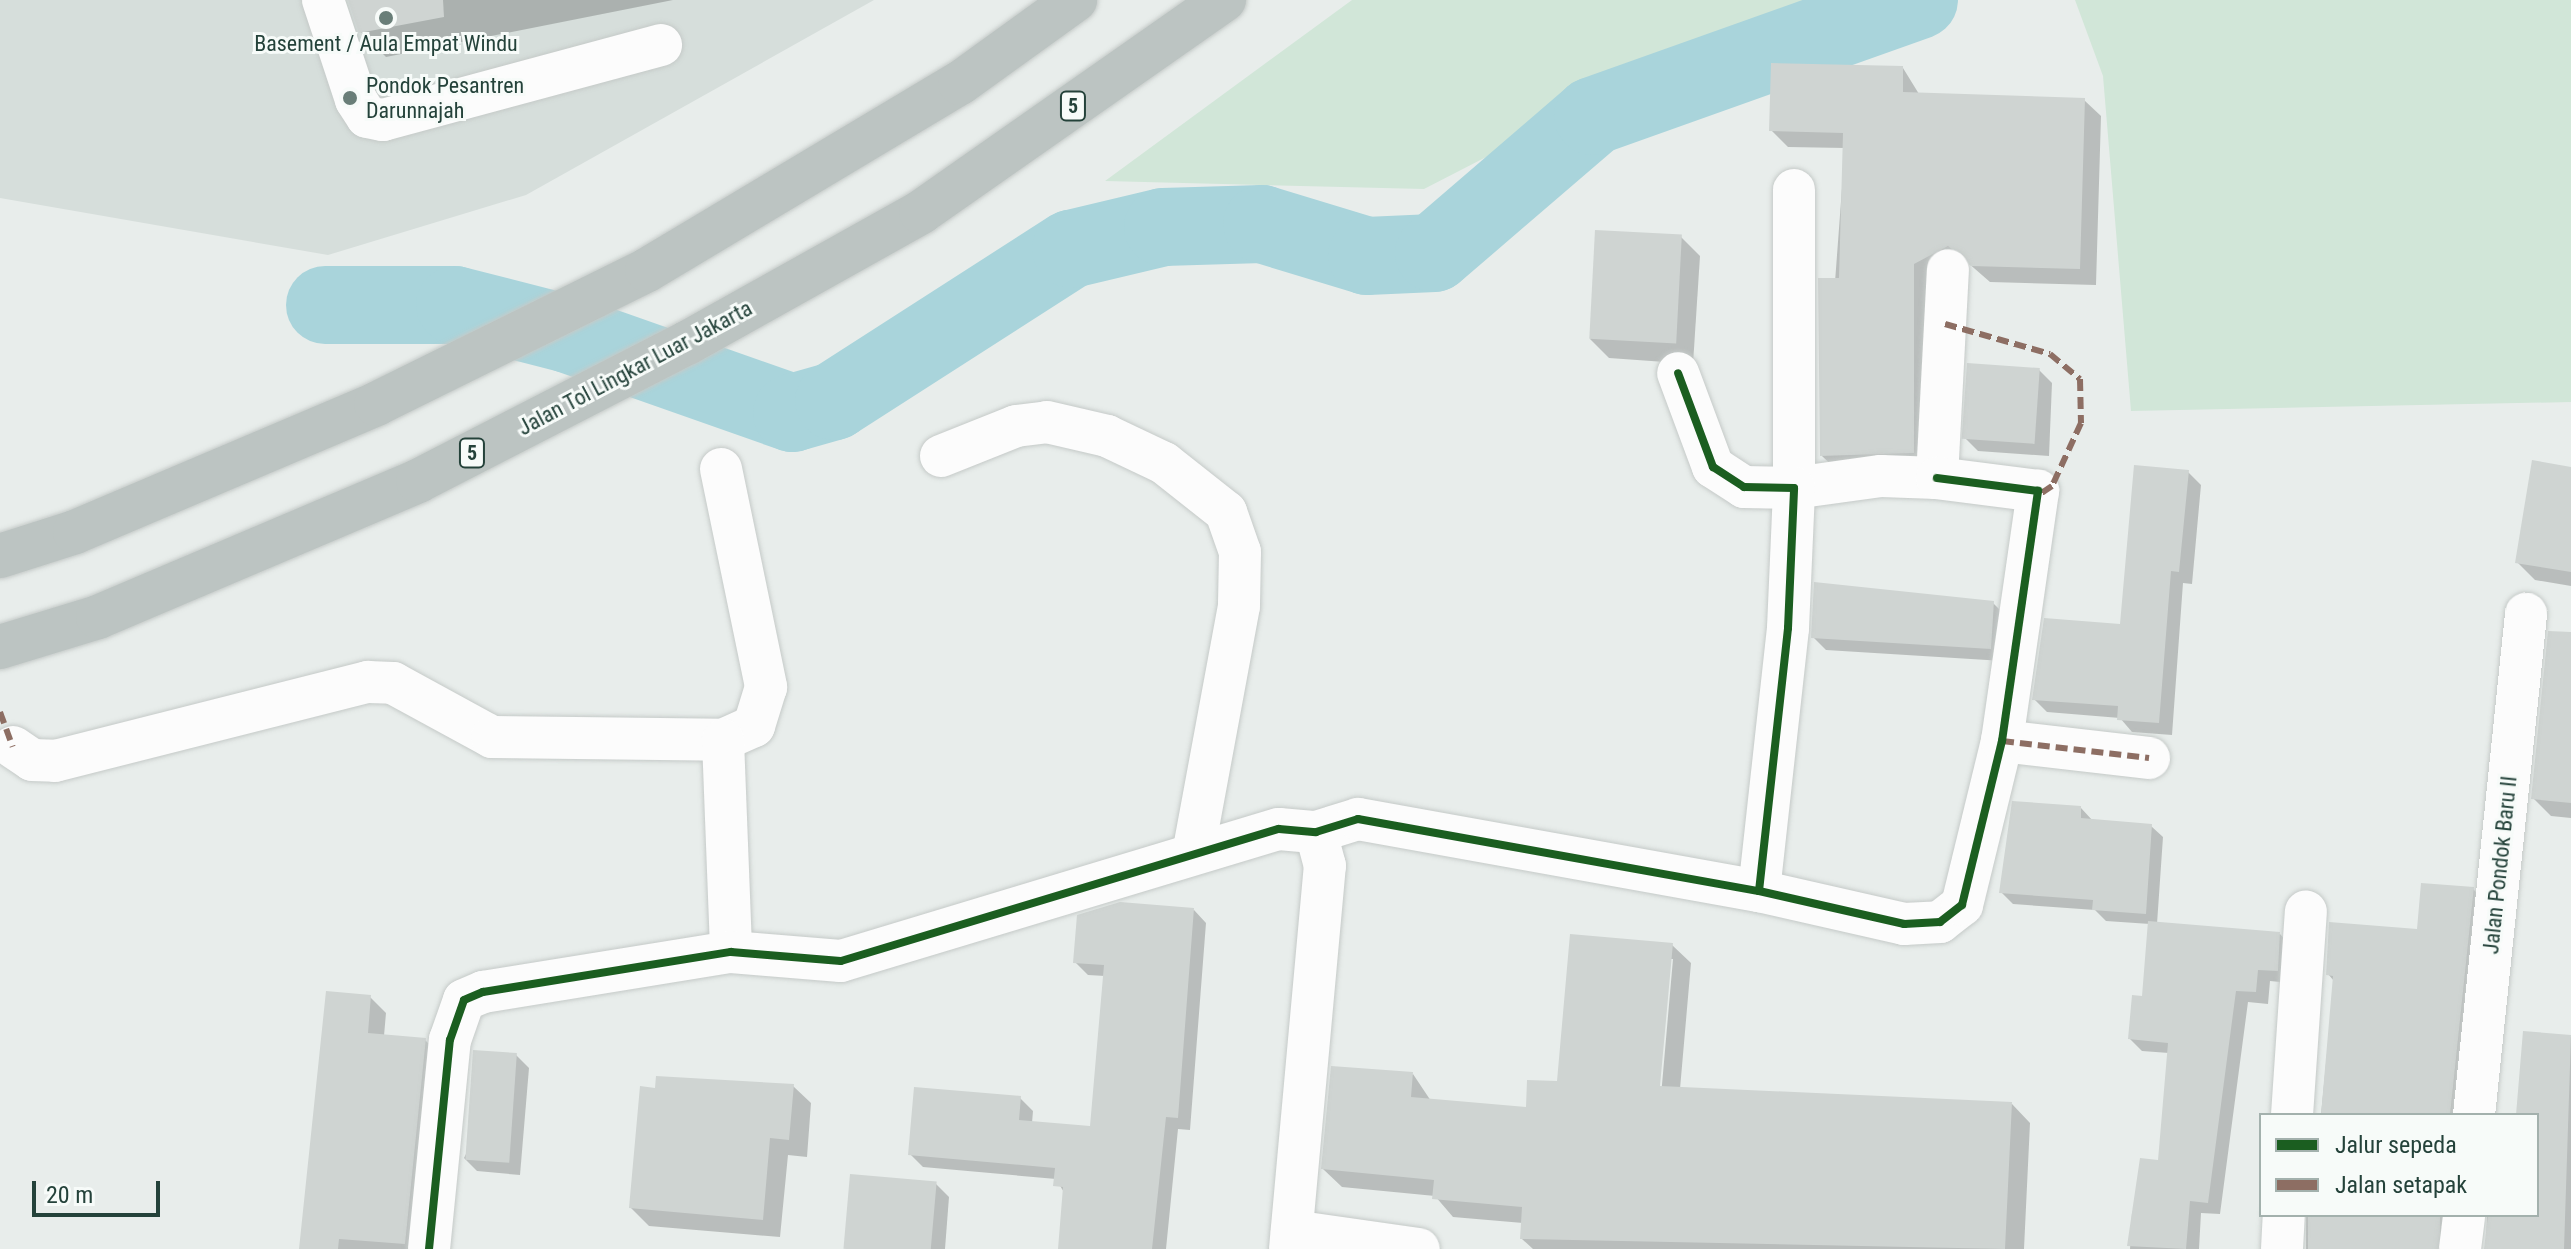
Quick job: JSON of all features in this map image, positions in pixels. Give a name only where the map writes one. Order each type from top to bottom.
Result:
[{"type":"highway","points":[[0,556],[75,532],[376,404],[647,270],[875,136],[1075,0]]},
{"type":"highway","name":"Jalan Tol Lingkar Luar Jakarta","points":[[0,647],[98,617],[418,481],[687,343],[921,212],[1224,0]]},
{"type":"street","points":[[323,0],[356,100],[367,117],[383,120],[661,45]]},
{"type":"street","points":[[1759,891],[1788,628],[1794,488],[1794,190]]},
{"type":"street","points":[[1937,478],[1948,270]]},
{"type":"street","points":[[429,1249],[450,1040],[464,1000],[519,983],[731,952],[841,961],[1279,829],[1316,832],[1358,819],[1759,891],[1849,915],[1940,922],[1962,905],[2002,741],[2038,491],[1937,478],[1881,476],[1794,488],[1744,487],[1713,467],[1678,373]]},
{"type":"street","points":[[941,456],[1016,426],[1047,422],[1107,436],[1164,463],[1226,512],[1240,552],[1239,606],[1193,854]]},
{"type":"street","points":[[13,747],[32,760],[55,761],[368,682],[393,683],[492,737],[723,740],[754,726],[766,687],[721,469]]},
{"type":"street","name":"Jalan Pondok Baru II","points":[[2474,1113],[2526,614]]},
{"type":"street","points":[[723,740],[731,952]]},
{"type":"street","points":[[2002,741],[2149,758]]},
{"type":"street","points":[[1316,832],[1325,866],[1291,1240],[1419,1249]]},
{"type":"street","points":[[2292,1113],[2306,911]]},
{"type":"street","points":[[2282,1249],[2284,1217]]},
{"type":"street","points":[[2460,1249],[2464,1217]]},
{"type":"shaded area","name":"Pondok Pesantren Darunnajah","points":[[0,0],[874,0],[526,195],[328,255],[0,198]]},
{"type":"green space","points":[[1352,0],[1814,0],[1760,16],[1424,189],[1105,181]]},
{"type":"green space","points":[[2075,0],[2571,0],[2571,402],[2131,411],[2103,76]]},
{"type":"building","name":"Basement / Aula Empat Windu","points":[[348,0],[443,0],[444,17],[359,33]]},
{"type":"building","points":[[1771,63],[1903,66],[1903,92],[2085,98],[2080,269],[1971,266],[1948,246],[1914,264],[1914,453],[1820,456],[1818,278],[1839,278],[1843,133],[1769,131]]},
{"type":"building","points":[[1595,230],[1682,235],[1676,343],[1589,339]]},
{"type":"building","points":[[1967,363],[2040,368],[2035,444],[1962,439]]},
{"type":"building","points":[[2532,460],[2571,467],[2571,572],[2515,563]]},
{"type":"building","points":[[2134,465],[2189,470],[2179,572],[2171,571],[2159,723],[2117,720],[2118,706],[2032,700],[2044,618],[2120,624]]},
{"type":"building","points":[[1814,582],[1994,601],[1991,649],[1811,638]]},
{"type":"building","points":[[2548,631],[2571,632],[2571,803],[2531,799]]},
{"type":"building","points":[[2012,801],[2081,806],[2081,818],[2152,824],[2146,914],[2092,910],[2093,900],[1999,893]]},
{"type":"building","points":[[2421,883],[2474,887],[2450,1113],[2321,1113],[2333,976],[2326,975],[2329,922],[2417,929]]},
{"type":"building","points":[[1120,902],[1194,908],[1178,1118],[1166,1117],[1152,1249],[1058,1249],[1063,1187],[1053,1186],[1055,1168],[908,1155],[914,1087],[1021,1096],[1019,1120],[1090,1126],[1104,965],[1073,963],[1077,915]]},
{"type":"building","points":[[2148,921],[2280,932],[2278,971],[2258,970],[2256,992],[2236,991],[2208,1203],[2190,1201],[2186,1249],[2127,1246],[2140,1158],[2158,1160],[2168,1043],[2128,1039],[2132,995],[2142,996]]},
{"type":"building","points":[[1570,934],[1673,943],[1660,1086],[2012,1102],[2005,1249],[1520,1239],[1522,1207],[1432,1199],[1434,1180],[1321,1169],[1331,1066],[1413,1072],[1411,1097],[1526,1107],[1527,1080],[1557,1081]]},
{"type":"building","points":[[326,991],[371,995],[368,1033],[426,1038],[405,1244],[339,1239],[338,1249],[299,1249]]},
{"type":"building","points":[[2523,1031],[2571,1035],[2564,1249],[2484,1249],[2488,1217],[2539,1217],[2539,1113],[2516,1113]]},
{"type":"building","points":[[473,1050],[517,1053],[509,1163],[465,1160]]},
{"type":"building","points":[[656,1076],[794,1084],[789,1140],[770,1138],[763,1220],[629,1208],[640,1086],[655,1088]]},
{"type":"building","points":[[850,1174],[937,1182],[931,1249],[843,1249]]},
{"type":"building","points":[[2308,1217],[2440,1217],[2440,1249],[2308,1249]]},
{"type":"waterway","points":[[325,305],[455,305],[568,334],[792,413],[834,401],[1071,249],[1163,227],[1262,224],[1367,256],[1434,253],[1593,116],[1919,0]]},
{"type":"marked path","points":[[1945,324],[2050,354],[2080,379],[2081,423],[2052,486],[2037,496]]},
{"type":"marked path","points":[[0,712],[13,747]]},
{"type":"marked path","points":[[2002,741],[2149,758]]},
{"type":"cycle path","points":[[429,1249],[450,1040],[464,1000],[483,992],[731,952],[841,961],[1279,829],[1316,832],[1358,819],[1759,891],[1788,628],[1794,488],[1744,487],[1713,467],[1678,373]]},
{"type":"cycle path","points":[[1759,891],[1904,924],[1940,922],[1962,905],[2002,741],[2038,491],[1937,478]]},
{"type":"place","name":"Basement / Aula Empat Windu","points":[[386,18]]},
{"type":"place","name":"Pondok Pesantren Darunnajah","points":[[350,98]]}]
